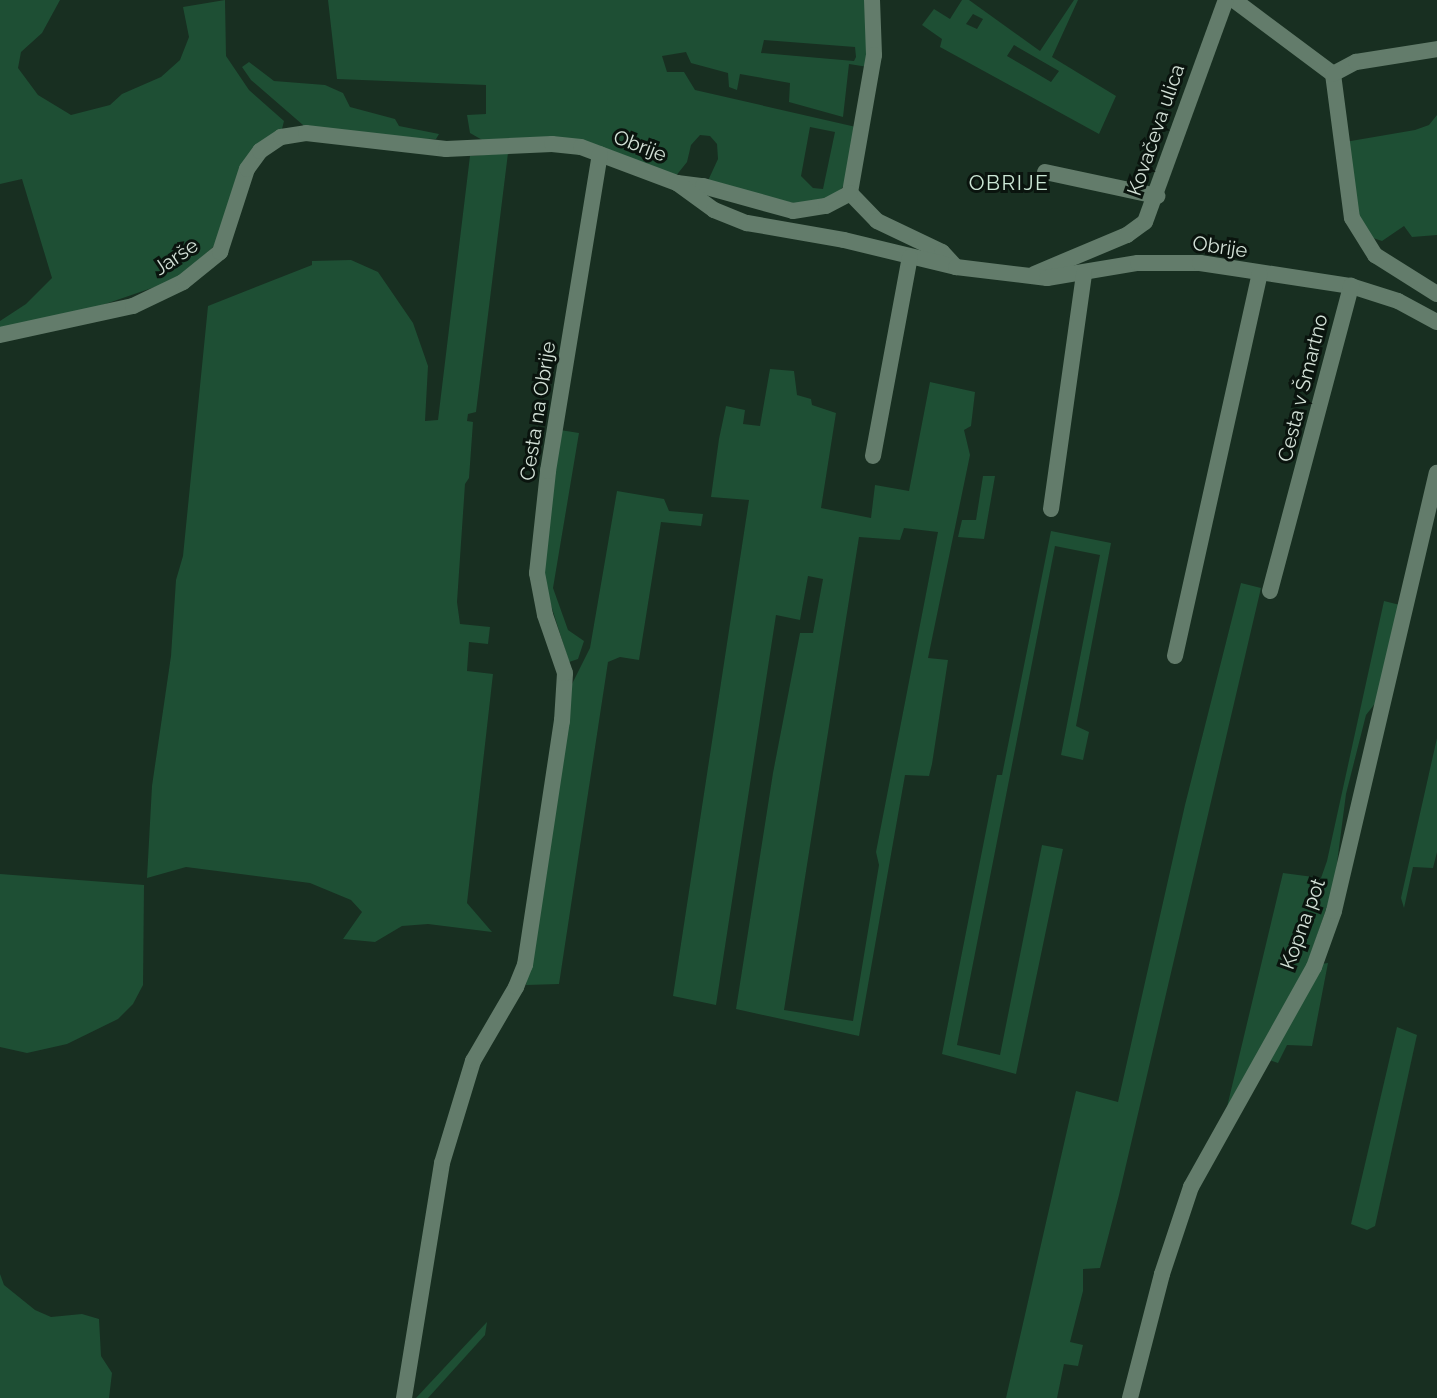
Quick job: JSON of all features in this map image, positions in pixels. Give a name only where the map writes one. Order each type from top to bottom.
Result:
[{"type":"street","points":[[850,193],[874,55],[872,0]]},
{"type":"street","name":"Kovačeva ulica","points":[[1030,276],[1127,235],[1145,222],[1157,196],[1205,50],[1226,0]]},
{"type":"street","points":[[1234,0],[1333,74],[1352,218],[1376,255],[1437,294]]},
{"type":"street","points":[[1333,74],[1356,62],[1437,49]]},
{"type":"street","name":"Jarše","points":[[0,335],[133,306],[183,282],[220,252],[247,169],[260,151],[281,137],[306,133],[340,138]]},
{"type":"street","name":"Obrije","points":[[340,138],[446,149],[563,145],[600,154],[677,183],[714,210],[747,223],[843,240],[956,267],[1030,276],[1084,274],[1138,263],[1189,263],[1351,286]]},
{"type":"street","name":"Cesta na Obrije","points":[[404,1398],[442,1163],[473,1061],[516,987],[525,965],[562,721],[565,674],[545,615],[537,573],[548,471],[600,154]]},
{"type":"street","points":[[1045,172],[1157,196]]},
{"type":"street","points":[[677,183],[703,186],[794,211],[826,206],[850,193]]},
{"type":"street","points":[[850,193],[871,216],[942,252],[956,267]]},
{"type":"street","points":[[873,456],[910,257]]},
{"type":"street","points":[[1050,509],[1084,274]]},
{"type":"street","points":[[1175,656],[1260,274]]},
{"type":"street","points":[[1351,286],[1398,301],[1437,322]]},
{"type":"street","name":"Cesta v Šmartno","points":[[1270,591],[1351,286]]},
{"type":"street","name":"Kopna pot","points":[[1130,1398],[1162,1274],[1191,1187],[1314,967],[1334,911],[1437,472]]},
{"type":"green space","points":[[0,0],[60,0],[42,33],[21,52],[18,68],[38,95],[71,115],[110,105],[122,94],[161,77],[180,60],[189,37],[183,7],[225,0],[226,56],[249,90],[284,121],[282,129],[252,149],[214,246],[178,279],[85,311],[0,329],[0,321],[26,304],[52,278],[22,179],[0,184]]},
{"type":"green space","points":[[328,0],[869,0],[868,67],[849,64],[843,117],[789,102],[790,83],[740,74],[737,90],[729,87],[728,73],[691,63],[686,52],[662,56],[667,72],[684,72],[695,90],[856,127],[844,185],[836,196],[812,207],[706,185],[718,159],[717,144],[710,136],[700,135],[691,145],[687,162],[675,177],[615,158],[484,141],[470,133],[467,115],[486,114],[486,85],[337,79]],"holes":[[[764,40],[855,47],[856,57],[854,61],[761,53]],[[810,127],[835,132],[823,189],[813,188],[801,176]]]},
{"type":"green space","points":[[962,0],[969,0],[1040,51],[1074,0],[1078,0],[1052,57],[1116,96],[1099,134],[940,47],[942,39],[922,25],[934,9],[950,19]],"holes":[[[973,14],[983,19],[977,29],[966,24]],[[1014,45],[1059,71],[1051,82],[1007,56]]]},
{"type":"green space","points":[[249,62],[274,81],[325,85],[343,93],[350,107],[395,119],[399,126],[439,134],[436,139],[392,138],[303,125],[251,80],[242,67]]},
{"type":"green space","points":[[1437,115],[1437,235],[1412,237],[1404,226],[1382,241],[1373,238],[1359,222],[1345,142],[1415,130],[1429,125]]},
{"type":"green space","points":[[508,153],[476,412],[468,414],[467,421],[473,422],[469,478],[465,484],[457,602],[460,624],[490,627],[488,644],[469,642],[467,671],[493,674],[467,903],[492,932],[428,924],[402,926],[375,942],[343,939],[362,912],[351,900],[310,883],[186,867],[147,878],[152,786],[171,656],[176,580],[183,556],[208,306],[312,265],[312,261],[351,260],[378,272],[413,323],[428,366],[425,421],[438,420],[470,156]]},
{"type":"green space","points":[[770,369],[794,371],[797,395],[811,399],[812,405],[836,413],[821,508],[871,518],[875,485],[909,491],[930,382],[975,392],[971,426],[964,430],[970,455],[928,658],[948,660],[932,764],[929,776],[905,775],[859,1036],[736,1009],[773,773],[800,633],[813,633],[823,579],[808,576],[800,620],[776,615],[716,1005],[673,996],[749,500],[711,497],[726,406],[745,410],[743,424],[760,426]],"holes":[[[904,528],[938,532],[876,852],[879,865],[853,1021],[784,1010],[859,537],[900,540]]]},
{"type":"green space","points":[[560,430],[579,433],[553,588],[568,630],[584,641],[578,659],[569,662],[544,583],[545,547]]},
{"type":"green space","points":[[983,476],[995,476],[984,539],[958,537],[962,520],[976,520]]},
{"type":"green space","points":[[617,491],[664,499],[669,511],[703,514],[701,526],[661,522],[639,660],[620,657],[608,662],[559,984],[526,985],[571,686],[590,648]]},
{"type":"green space","points":[[1051,531],[1111,543],[1076,726],[1089,732],[1083,760],[1061,755],[1100,555],[1055,546],[957,1045],[1000,1055],[1042,845],[1063,849],[1016,1074],[942,1054],[997,775],[1002,775]]},
{"type":"green space","points":[[1241,583],[1261,588],[1100,1268],[1083,1269],[1083,1291],[1070,1342],[1083,1345],[1078,1366],[1064,1364],[1057,1398],[1006,1398],[1076,1091],[1118,1102],[1185,805]]},
{"type":"green space","points":[[1384,601],[1400,605],[1377,701],[1366,715],[1346,794],[1334,886],[1306,968],[1227,1107],[1283,873],[1321,878],[1327,861]]},
{"type":"green space","points":[[1437,738],[1437,852],[1433,868],[1413,867],[1404,908],[1401,898]]},
{"type":"green space","points":[[0,874],[144,885],[143,985],[133,1004],[118,1019],[67,1044],[27,1053],[0,1047]]},
{"type":"green space","points":[[1328,963],[1312,1046],[1287,1045],[1278,1063],[1269,1060],[1321,964]]},
{"type":"green space","points":[[1397,1027],[1417,1035],[1375,1226],[1367,1230],[1351,1224]]},
{"type":"green space","points":[[0,1274],[4,1285],[35,1310],[51,1317],[82,1314],[99,1319],[101,1356],[112,1373],[109,1398],[0,1398]]},
{"type":"green space","points":[[487,1322],[485,1335],[428,1398],[416,1398]]},
{"type":"district","name":"OBRIJE","points":[[1009,183]]}]
